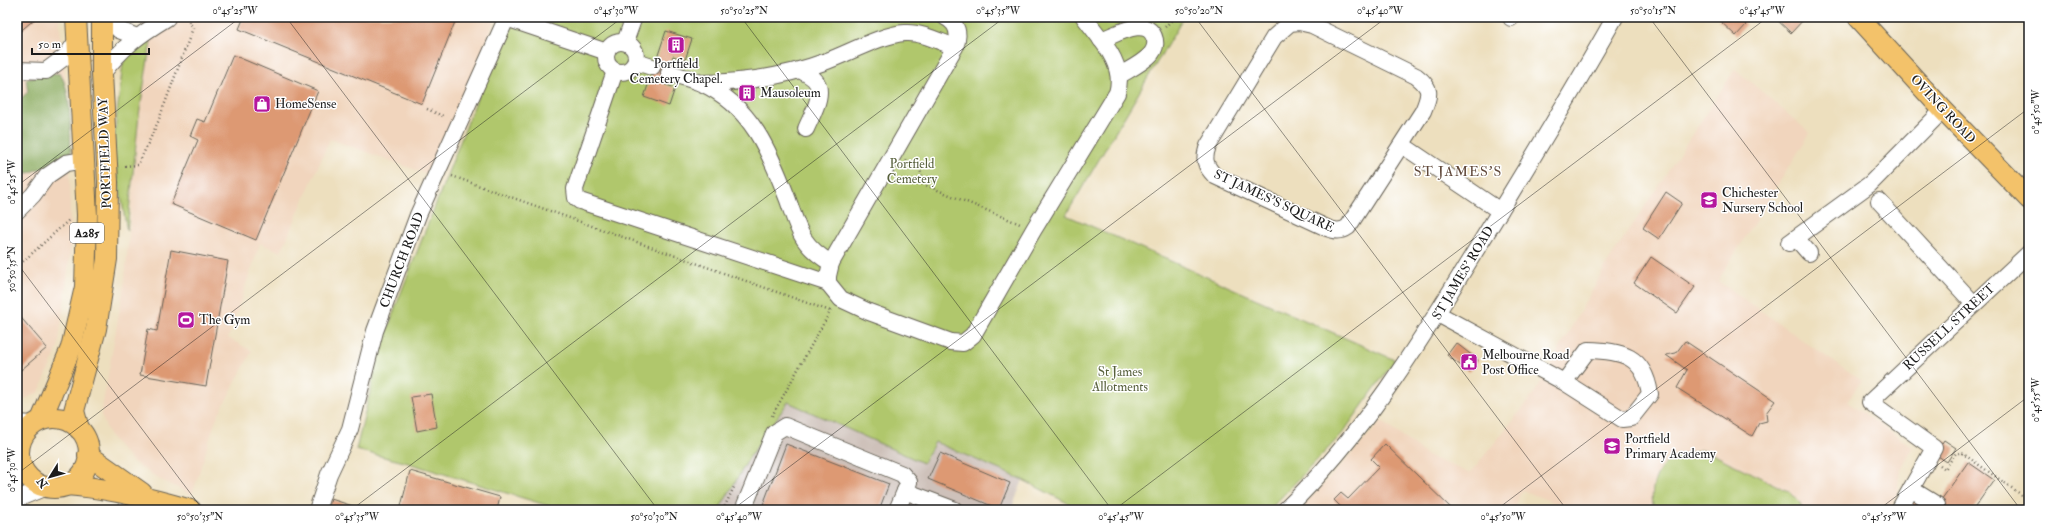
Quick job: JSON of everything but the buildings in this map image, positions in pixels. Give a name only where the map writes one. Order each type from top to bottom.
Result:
[{"type":"main road","name":"PORTFIELD WAY","points":[[31,422],[71,348],[86,287],[87,215],[79,38],[76,17]]},
{"type":"main road","name":"PORTFIELD WAY","points":[[79,428],[74,411],[96,329],[107,259],[108,182],[102,74],[102,17]]},
{"type":"main road","name":"OVING ROAD","points":[[1858,17],[1943,110],[2029,199]]},
{"type":"main road","points":[[60,418],[79,428],[85,437],[88,454],[86,466],[82,474],[66,485],[56,488],[46,487],[30,478],[18,456],[22,440],[31,422],[60,418]]},
{"type":"main road","points":[[88,454],[149,498]]},
{"type":"main road","points":[[66,485],[96,487],[149,498],[191,510]]},
{"type":"street","points":[[111,17],[119,30],[137,37]]},
{"type":"street","points":[[506,17],[607,52]]},
{"type":"street","name":"CHURCH ROAD","points":[[317,510],[329,474],[350,429],[375,331],[418,215],[506,17]]},
{"type":"street","points":[[625,42],[634,17]]},
{"type":"street","points":[[828,283],[831,263],[955,47],[958,30],[949,19],[945,17]]},
{"type":"street","points":[[615,71],[576,189],[576,198],[580,201],[828,283],[839,296],[849,304],[952,342],[963,343],[974,335],[1034,229],[1113,102],[1120,84],[1120,75],[1117,67],[1102,40],[1084,17]]},
{"type":"street","name":"ST JAMES' ROAD","points":[[1285,510],[1350,438],[1412,354],[1438,314],[1615,17]]},
{"type":"street","points":[[102,74],[117,54],[137,37],[167,18]]},
{"type":"street","name":"ST JAMES'S SQUARE","points":[[1289,20],[1312,25],[1416,76],[1424,82],[1429,90],[1428,98],[1423,111],[1348,227],[1343,230],[1336,231],[1327,228],[1215,176],[1208,170],[1204,162],[1208,146],[1274,37],[1289,20]]},
{"type":"street","points":[[1102,40],[1135,27],[1145,28],[1152,34],[1155,42],[1151,54],[1120,75]]},
{"type":"street","points":[[701,83],[754,79],[800,70],[882,39],[905,33],[926,36],[955,47]]},
{"type":"street","points":[[17,70],[46,71],[66,56],[79,38]]},
{"type":"street","points":[[625,42],[636,52],[636,62],[625,72],[615,71],[607,61],[607,52],[616,43],[625,42]]},
{"type":"street","points":[[636,62],[652,67]]},
{"type":"street","points":[[800,70],[815,80],[819,93],[815,108],[806,129]]},
{"type":"street","points":[[669,73],[701,83],[730,101],[740,110],[756,129],[774,164],[802,238],[812,250],[831,263]]},
{"type":"street","points":[[1809,253],[1792,241],[1870,184],[1943,110]]},
{"type":"street","points":[[1402,145],[1500,211]]},
{"type":"street","points":[[17,211],[34,195],[47,176],[66,163],[84,160]]},
{"type":"street","points":[[1879,200],[1974,304]]},
{"type":"street","name":"RUSSELL STREET","points":[[1929,457],[1934,448],[1870,402],[2029,253]]},
{"type":"street","points":[[1438,314],[1564,382],[1622,419],[1631,418],[1650,394],[1648,383],[1640,368],[1631,357],[1613,351],[1588,350],[1564,382]]},
{"type":"street","points":[[743,510],[774,434],[785,426],[902,474],[909,482],[897,510]]},
{"type":"street","points":[[1899,510],[1929,457]]},
{"type":"street","points":[[17,499],[46,487]]},
{"type":"street","points":[[1911,489],[1937,505],[1934,510]]},
{"type":"street","points":[[905,491],[955,510]]},
{"type":"path","points":[[118,166],[138,165],[158,122],[193,28],[186,17]]},
{"type":"path","points":[[895,153],[920,168],[923,184],[1034,229]]},
{"type":"path","points":[[438,171],[830,311],[781,400]]},
{"type":"path","points":[[17,267],[71,219]]},
{"type":"path","points":[[1929,457],[1946,469],[1956,452],[1962,453],[2029,500]]},
{"type":"shaded area","points":[[17,17],[59,17],[70,129],[70,255],[58,348],[39,392],[17,403]]},
{"type":"shaded area","points":[[150,17],[496,17],[436,177],[330,139],[281,252],[260,243],[228,338],[252,351],[216,419],[192,495],[157,478],[133,462],[109,435],[101,414],[125,280],[139,115],[151,42],[137,37]]},
{"type":"shaded area","points":[[1735,69],[1810,133],[1718,281],[1861,381],[1847,402],[1913,447],[1900,471],[1897,494],[1889,510],[1572,510],[1522,490],[1513,510],[1308,510],[1304,505],[1382,421],[1427,456],[1470,473],[1527,403],[1538,387],[1605,267]]},
{"type":"shaded area","points":[[788,402],[923,463],[935,442],[1023,480],[1011,510],[719,510],[749,458]]},
{"type":"green space","points":[[509,17],[1184,17],[1066,215],[1395,360],[1342,434],[1269,510],[1081,510],[1023,480],[935,442],[923,463],[788,402],[749,458],[719,510],[562,510],[408,463],[356,450],[378,358],[395,308]]},
{"type":"green space","points":[[137,37],[151,41],[139,115],[127,231],[114,155],[115,130],[123,63]]},
{"type":"green space","points":[[50,73],[60,74],[67,90],[70,112],[71,152],[52,164],[29,173],[17,171],[17,102],[28,92],[26,79]]},
{"type":"green space","points":[[1700,450],[1706,451],[1790,492],[1800,503],[1803,510],[1654,510],[1652,495],[1653,488],[1662,468],[1673,458]]},
{"type":"place","name":"Portfield Cemetery Chapel.","points":[[676,45]]},
{"type":"place","name":"Mausoleum","points":[[747,93]]},
{"type":"place","name":"HomeSense","points":[[262,104]]},
{"type":"place","name":"Chichester Nursery School","points":[[1709,200]]},
{"type":"place","name":"The Gym","points":[[186,320]]},
{"type":"place","name":"Melbourne Road Post Office","points":[[1469,362]]},
{"type":"place","name":"Portfield Primary Academy","points":[[1612,446]]},
{"type":"district","name":"ST JAMES'S","points":[[1458,171]]},
{"type":"park label","name":"Portfield Cemetery","points":[[912,172]]},
{"type":"park label","name":"St James Allotments","points":[[1120,380]]}]
